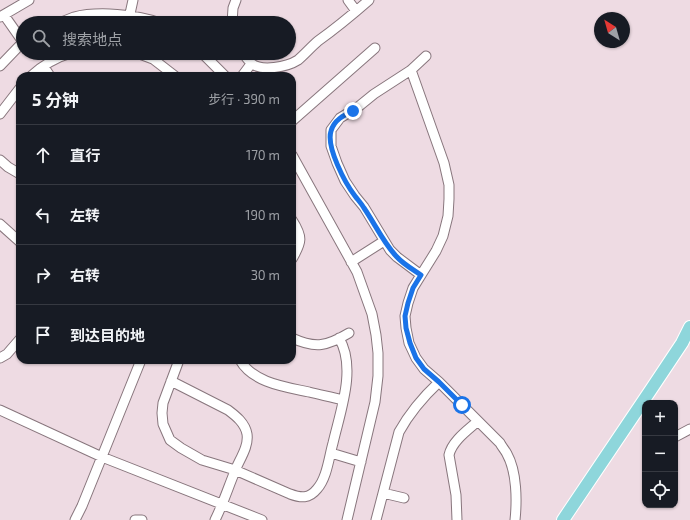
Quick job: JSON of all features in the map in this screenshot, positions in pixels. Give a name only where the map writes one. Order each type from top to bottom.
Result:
[{"type":"main road","points":[[563,520],[682,343],[690,327]]},
{"type":"street","points":[[16,33],[2,16],[29,0]]},
{"type":"street","points":[[129,16],[132,0]]},
{"type":"street","points":[[232,16],[233,8],[236,0]]},
{"type":"street","points":[[348,0],[356,11]]},
{"type":"street","points":[[248,60],[251,64],[266,68],[275,68],[298,60],[369,0]]},
{"type":"street","points":[[81,16],[94,14],[117,14],[121,16]]},
{"type":"street","points":[[296,117],[375,48]]},
{"type":"street","points":[[0,66],[16,49]]},
{"type":"street","points":[[421,275],[397,257],[384,241],[364,207],[345,181],[331,146],[331,130],[340,118],[411,70],[426,56]]},
{"type":"street","points":[[37,72],[54,60]]},
{"type":"street","points":[[154,60],[170,72]]},
{"type":"street","points":[[209,60],[221,72]]},
{"type":"street","points":[[245,72],[251,64]]},
{"type":"street","points":[[44,67],[47,72]]},
{"type":"street","points":[[411,70],[444,163],[449,185],[448,216],[443,236],[436,251],[413,288],[405,316],[406,328],[416,358],[424,369],[478,421],[500,444],[508,455],[516,485],[515,520]]},
{"type":"street","points":[[0,114],[16,93]]},
{"type":"street","points":[[0,160],[16,172]]},
{"type":"street","points":[[296,162],[357,272],[372,314],[378,353],[378,376],[375,402],[347,520]]},
{"type":"street","points":[[0,224],[16,238]]},
{"type":"street","points":[[296,226],[300,238],[296,252]]},
{"type":"street","points":[[351,262],[384,241]]},
{"type":"street","points":[[296,339],[309,344],[319,345],[333,342],[349,332]]},
{"type":"street","points":[[177,364],[163,402],[163,424],[170,440],[180,448],[202,460],[235,470],[290,494],[302,497],[314,493],[322,481],[343,400],[346,383],[346,366],[343,345],[339,338]]},
{"type":"street","points":[[0,358],[7,354],[16,344]]},
{"type":"street","points":[[75,520],[139,364]]},
{"type":"street","points":[[243,364],[262,380],[280,386],[343,400]]},
{"type":"street","points":[[171,380],[228,410],[245,427],[247,434],[246,447],[215,520]]},
{"type":"street","points":[[376,520],[399,432],[406,419],[418,404],[439,382]]},
{"type":"street","points":[[0,410],[102,457],[262,520]]},
{"type":"street","points":[[457,520],[456,495],[449,455],[450,450],[454,444],[478,421]]},
{"type":"street","points":[[677,436],[690,429]]},
{"type":"street","points":[[330,453],[361,462]]},
{"type":"street","points":[[383,493],[404,498]]},
{"type":"street","points":[[135,520],[142,520]]},
{"type":"route","points":[[353,111],[340,118],[331,130],[331,146],[337,163],[345,181],[364,207],[390,250],[404,264],[421,275],[413,288],[405,316],[406,328],[410,343],[416,358],[424,369],[462,405]]}]
